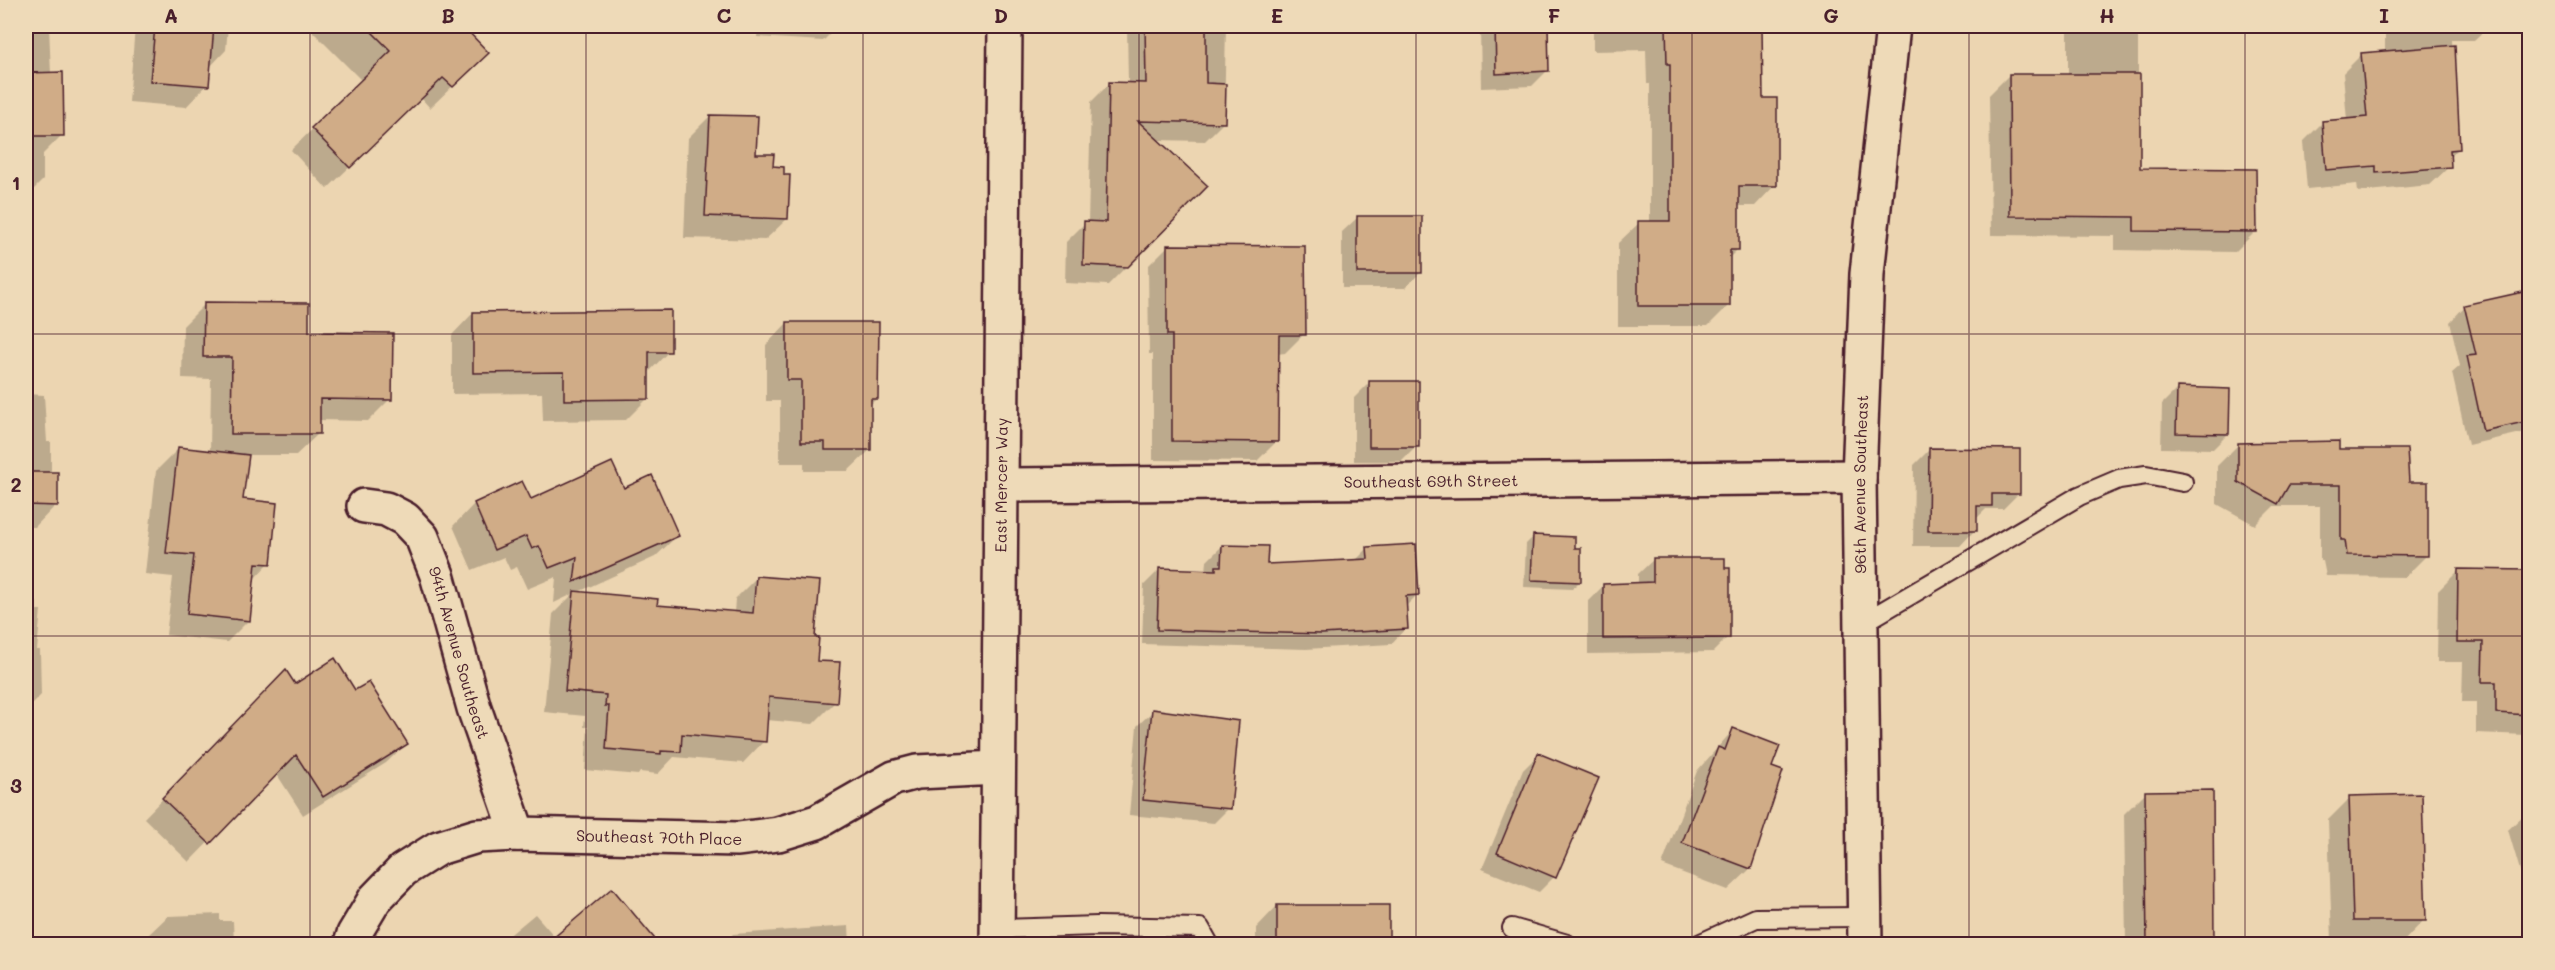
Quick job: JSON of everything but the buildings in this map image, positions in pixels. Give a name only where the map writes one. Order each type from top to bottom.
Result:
[{"type":"street","name":"East Mercer Way","points":[[997,937],[1005,26]]},
{"type":"street","name":"96th Avenue Southeast","points":[[1865,931],[1859,477],[1867,274],[1893,26]]},
{"type":"street","name":"Southeast 69th Street","points":[[1002,485],[1859,477]]},
{"type":"street","name":"94th Avenue Southeast","points":[[364,506],[386,509],[405,519],[422,537],[437,575],[474,708],[518,834]]},
{"type":"street","name":"Southeast 70th Place","points":[[351,945],[354,934],[375,899],[403,870],[438,848],[477,836],[518,834],[738,839],[778,834],[817,822],[894,778],[917,772],[998,768]]},
{"type":"lane","points":[[1861,624],[2079,496],[2128,478],[2146,475],[2182,482]]},
{"type":"lane","points":[[1699,945],[1756,918],[1865,931]]},
{"type":"lane","points":[[997,937],[1098,926],[1200,928],[1209,945]]},
{"type":"lane","points":[[1512,928],[1568,945]]}]
